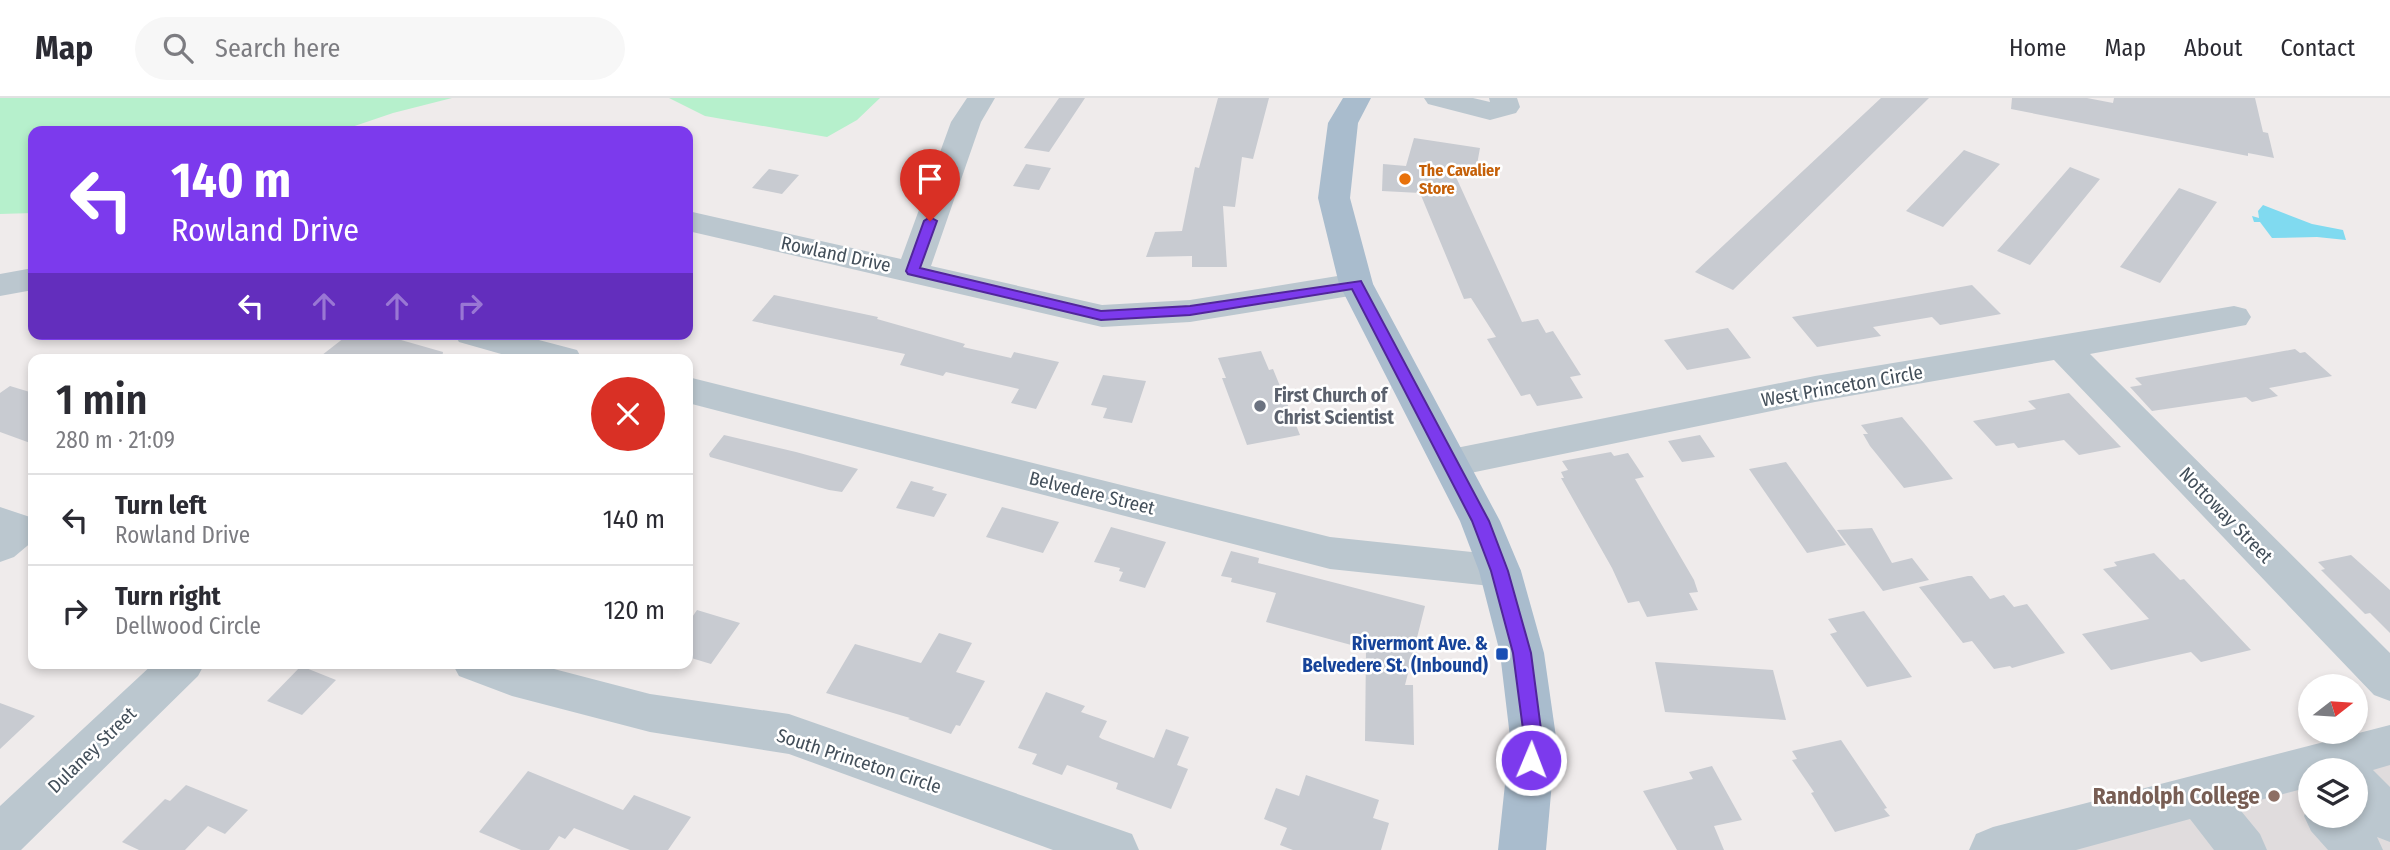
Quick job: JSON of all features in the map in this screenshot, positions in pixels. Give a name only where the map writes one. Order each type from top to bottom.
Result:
[{"type":"main road","points":[[1357,98],[1343,123],[1334,198],[1356,284],[1451,463],[1480,521],[1500,571],[1522,653],[1533,737],[1522,850]]},
{"type":"street","points":[[913,271],[966,122],[981,98]]},
{"type":"street","points":[[1438,98],[1490,111],[1506,107],[1503,98]]},
{"type":"street","name":"Rowland Drive","points":[[693,222],[1101,316],[1190,311],[1356,284]]},
{"type":"street","points":[[0,285],[28,280]]},
{"type":"street","name":"West Princeton Circle","points":[[1451,463],[1815,389],[2235,317]]},
{"type":"street","points":[[493,340],[545,354]]},
{"type":"street","name":"Nottoway Street","points":[[2063,348],[2390,682]]},
{"type":"street","name":"Belvedere Street","points":[[693,391],[1330,553],[1500,571]]},
{"type":"street","name":"Dulaney Street","points":[[0,838],[177,669]]},
{"type":"street","name":"South Princeton Circle","points":[[490,669],[650,713],[789,734],[1115,850]]},
{"type":"street","points":[[2363,758],[2390,745]]},
{"type":"street","points":[[1993,850],[2200,796],[2298,780]]},
{"type":"street","points":[[2200,796],[2243,850]]},
{"type":"street","points":[[2368,805],[2390,820]]},
{"type":"street","points":[[2339,828],[2359,850]]},
{"type":"shaded area","name":"Randolph College","points":[[2390,755],[2390,850],[2036,850],[2298,779],[2298,828],[2368,828],[2368,765]]},
{"type":"green space","points":[[0,98],[452,98],[355,126],[28,126],[28,213],[0,214]]},
{"type":"green space","points":[[669,98],[880,98],[857,120],[827,137],[705,116]]},
{"type":"water","points":[[2263,205],[2312,224],[2343,230],[2346,240],[2317,237],[2272,238],[2260,222],[2254,222],[2252,216],[2259,218],[2258,211]]},
{"type":"building","points":[[1059,98],[1085,98],[1049,152],[1024,148]]},
{"type":"building","points":[[1218,98],[1269,98],[1253,159],[1242,157],[1235,207],[1223,206],[1227,267],[1192,267],[1192,256],[1146,257],[1155,232],[1182,231],[1195,167],[1199,168]]},
{"type":"building","points":[[1881,98],[1929,98],[1733,290],[1695,272]]},
{"type":"building","points":[[2012,98],[2087,98],[2113,103],[2114,98],[2255,98],[2263,132],[2268,133],[2274,158],[2248,153],[2248,156],[2011,109]]},
{"type":"building","points":[[1414,138],[1480,148],[1476,170],[1451,166],[1522,322],[1538,319],[1546,333],[1553,331],[1581,375],[1570,377],[1583,398],[1537,406],[1530,394],[1521,396],[1487,339],[1496,337],[1471,298],[1464,299],[1420,193],[1382,191],[1383,164],[1406,166]]},
{"type":"building","points":[[1964,150],[2000,164],[1943,227],[1906,211]]},
{"type":"building","points":[[1026,164],[1051,168],[1039,190],[1013,186]]},
{"type":"building","points":[[2070,167],[2100,179],[2030,265],[1997,251]]},
{"type":"building","points":[[769,169],[799,175],[782,194],[752,188]]},
{"type":"building","points":[[2179,188],[2217,202],[2160,283],[2120,267]]},
{"type":"building","points":[[1972,285],[2001,314],[1940,325],[1932,317],[1873,327],[1881,336],[1817,347],[1792,317]]},
{"type":"building","points":[[774,295],[878,317],[877,319],[965,344],[963,347],[1011,358],[1014,352],[1059,362],[1036,409],[1011,403],[1019,389],[946,372],[943,376],[900,365],[905,354],[752,321]]},
{"type":"building","points":[[1728,328],[1751,358],[1687,370],[1664,340]]},
{"type":"building","points":[[341,340],[401,340],[443,352],[443,354],[323,354]]},
{"type":"building","points":[[2295,349],[2300,353],[2305,352],[2332,376],[2269,388],[2278,396],[2252,402],[2246,397],[2152,411],[2130,387],[2142,385],[2135,378]]},
{"type":"building","name":"First Church of Christ Scientist","points":[[1261,351],[1269,370],[1273,369],[1300,435],[1247,445],[1222,378],[1226,378],[1218,358]]},
{"type":"building","points":[[1103,375],[1146,381],[1132,423],[1103,418],[1107,408],[1091,405]]},
{"type":"building","points":[[10,386],[28,391],[28,442],[0,432],[0,393]]},
{"type":"building","points":[[2069,393],[2121,447],[2079,455],[2064,440],[2018,448],[2014,443],[1996,446],[1973,421],[2036,409],[2028,401]]},
{"type":"building","points":[[1902,417],[1953,479],[1904,488],[1870,446],[1863,434],[1868,434],[1861,425]]},
{"type":"building","points":[[724,435],[858,469],[842,492],[829,490],[710,457],[709,454]]},
{"type":"building","points":[[1700,435],[1715,457],[1682,462],[1668,441]]},
{"type":"building","points":[[1611,452],[1614,456],[1628,453],[1644,477],[1635,479],[1694,580],[1698,592],[1689,593],[1698,610],[1647,617],[1639,601],[1628,603],[1612,568],[1561,478],[1564,478],[1561,472],[1568,470],[1562,461]]},
{"type":"building","points":[[1786,462],[1846,545],[1807,553],[1749,469]]},
{"type":"building","points":[[911,481],[934,487],[932,490],[947,494],[934,517],[896,508]]},
{"type":"building","points":[[1002,507],[1059,522],[1043,553],[986,537]]},
{"type":"building","points":[[1111,527],[1166,542],[1145,588],[1119,581],[1123,572],[1119,571],[1120,568],[1094,562]]},
{"type":"building","points":[[1872,528],[1892,563],[1912,558],[1929,580],[1883,591],[1837,530]]},
{"type":"building","points":[[1231,551],[1259,558],[1258,563],[1425,606],[1405,685],[1413,685],[1414,745],[1365,741],[1366,649],[1266,622],[1276,593],[1231,582],[1232,578],[1221,576]]},
{"type":"building","points":[[2154,553],[2180,580],[2184,579],[2251,650],[2201,662],[2191,652],[2111,670],[2082,634],[2149,619],[2103,569],[2117,566],[2114,562]]},
{"type":"building","points":[[2351,555],[2390,590],[2390,633],[2370,613],[2365,614],[2321,570],[2325,569],[2318,562]]},
{"type":"building","points":[[1972,576],[1990,599],[2004,595],[2014,607],[2027,604],[2065,653],[2012,668],[2010,666],[1994,669],[1972,641],[1963,643],[1919,587]]},
{"type":"building","points":[[697,610],[740,623],[711,664],[693,659],[693,616]]},
{"type":"building","points":[[1864,611],[1912,677],[1867,687],[1830,634],[1837,632],[1828,619]]},
{"type":"building","points":[[939,633],[972,643],[956,672],[985,681],[960,726],[956,725],[951,734],[908,719],[910,718],[826,693],[855,644],[921,663]]},
{"type":"building","points":[[1655,662],[1773,670],[1786,720],[1665,712]]},
{"type":"building","points":[[298,669],[308,669],[336,680],[302,715],[267,701]]},
{"type":"building","points":[[1046,692],[1085,706],[1081,712],[1107,721],[1099,737],[1102,739],[1154,758],[1166,729],[1189,737],[1177,765],[1188,769],[1171,809],[1116,789],[1118,783],[1067,765],[1062,775],[1032,764],[1037,754],[1018,748]]},
{"type":"building","points":[[0,703],[35,716],[0,749]]},
{"type":"building","points":[[1841,740],[1890,816],[1835,832],[1811,793],[1814,792],[1792,760],[1797,759],[1792,751]]},
{"type":"building","points":[[1712,766],[1742,820],[1714,826],[1724,850],[1677,850],[1643,791],[1693,779],[1689,772]]},
{"type":"building","points":[[528,771],[623,810],[634,795],[691,817],[668,850],[630,850],[574,828],[565,839],[559,836],[549,850],[521,850],[479,832]]},
{"type":"building","points":[[1306,775],[1379,800],[1373,818],[1389,823],[1381,850],[1293,850],[1280,845],[1287,828],[1264,819],[1276,788],[1299,796]]},
{"type":"building","points":[[186,785],[248,810],[225,834],[208,826],[185,850],[139,850],[122,842],[165,799],[170,801]]},
{"type":"place","name":"The Cavalier Store","points":[[1405,179]]},
{"type":"place","name":"First Church of Christ Scientist","points":[[1260,406]]},
{"type":"place","name":"Rivermont Ave. & Belvedere St. (Inbound)","points":[[1502,654]]},
{"type":"place","name":"Randolph College","points":[[2274,796]]},
{"type":"route","points":[[930,221],[913,271],[1101,316],[1190,311],[1356,284],[1451,463],[1480,521],[1500,571],[1522,653],[1533,737],[1531,760]]}]
